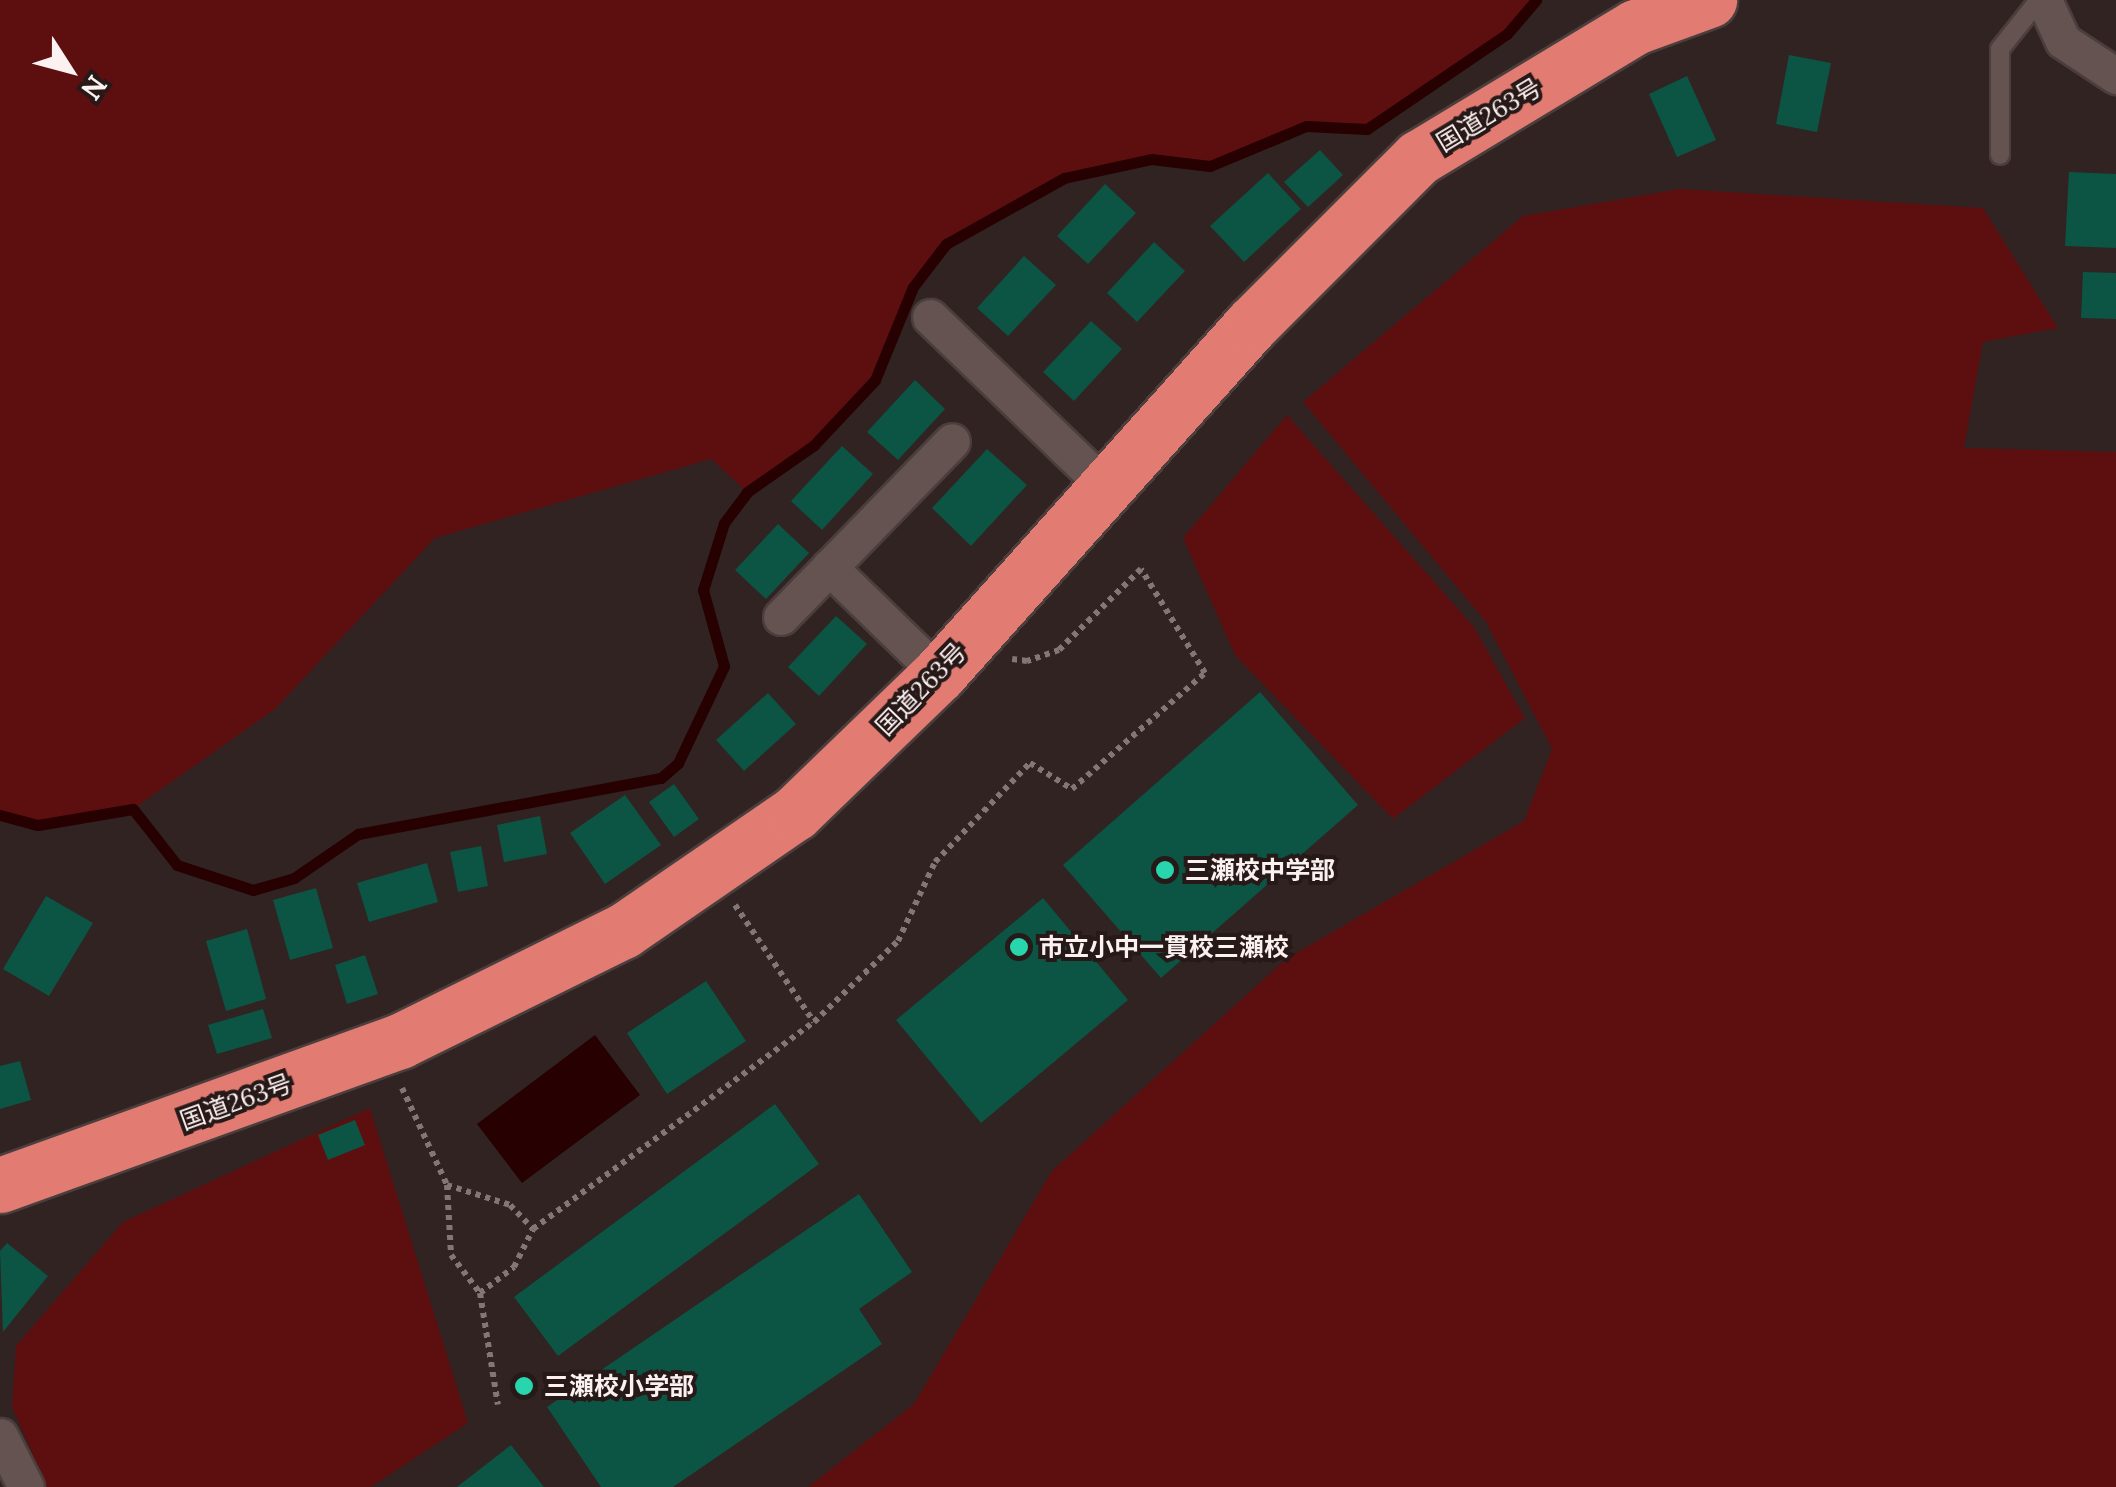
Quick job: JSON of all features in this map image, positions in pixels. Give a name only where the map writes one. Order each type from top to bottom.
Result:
[{"type":"highway","name":"国道263号","points":[[0,1185],[400,1042],[623,931],[710,872],[795,813],[956,655],[1252,324],[1418,158],[1632,14],[1709,0]]},
{"type":"street","points":[[2042,0],[2064,41],[2116,76]]},
{"type":"street","points":[[930,317],[1106,487]]},
{"type":"street","points":[[781,617],[952,442]]},
{"type":"street","points":[[829,567],[956,655]]},
{"type":"street","points":[[0,1436],[26,1487]]},
{"type":"lane","points":[[2000,156],[2000,49],[2042,0]]},
{"type":"path","points":[[480,1292],[514,1267],[532,1229],[814,1022],[898,941],[935,862],[1030,764],[1072,789],[1205,673],[1141,568],[1058,650],[1027,661],[956,655]]},
{"type":"path","points":[[710,872],[814,1022]]},
{"type":"path","points":[[400,1042],[402,1094],[447,1185],[452,1255],[480,1292],[498,1406]]},
{"type":"path","points":[[447,1185],[510,1205],[532,1229]]},
{"type":"shaded area","points":[[0,0],[1536,0],[1507,34],[1367,129],[1306,126],[1210,166],[1151,159],[1064,178],[946,244],[913,287],[875,380],[814,445],[747,492],[711,459],[435,538],[275,709],[133,809],[38,825],[0,815]]},
{"type":"shaded area","points":[[1680,189],[1983,208],[2058,328],[1983,342],[1964,448],[2116,452],[2116,1487],[808,1487],[914,1404],[1052,1171],[1286,959],[1524,821],[1552,749],[1486,622],[1303,402],[1523,216]]},
{"type":"shaded area","points":[[1287,415],[1474,627],[1525,718],[1393,819],[1235,655],[1183,538]]},
{"type":"shaded area","points":[[595,1035],[640,1095],[522,1183],[477,1124]]},
{"type":"shaded area","points":[[370,1108],[468,1423],[371,1487],[47,1487],[12,1407],[16,1346],[123,1222]]},
{"type":"building","points":[[1789,55],[1831,63],[1817,132],[1776,124]]},
{"type":"building","points":[[1687,76],[1716,140],[1677,157],[1649,94]]},
{"type":"building","points":[[1320,150],[1343,175],[1308,207],[1284,182]]},
{"type":"building","points":[[2069,172],[2116,174],[2116,248],[2065,246]]},
{"type":"building","points":[[1268,173],[1301,209],[1244,262],[1210,226]]},
{"type":"building","points":[[1105,184],[1136,213],[1088,264],[1057,236]]},
{"type":"building","points":[[1154,242],[1185,271],[1137,322],[1107,293]]},
{"type":"building","points":[[1024,256],[1056,285],[1008,336],[977,308]]},
{"type":"building","points":[[2083,272],[2116,273],[2116,319],[2081,318]]},
{"type":"building","points":[[1091,321],[1122,349],[1074,401],[1043,372]]},
{"type":"building","points":[[915,380],[945,409],[898,460],[867,432]]},
{"type":"building","points":[[842,446],[873,474],[822,530],[791,501]]},
{"type":"building","points":[[987,449],[1027,485],[971,546],[932,508]]},
{"type":"building","points":[[778,524],[809,553],[766,599],[735,570]]},
{"type":"building","points":[[836,616],[867,644],[819,696],[788,667]]},
{"type":"building","points":[[1260,692],[1358,805],[1161,978],[1063,865]]},
{"type":"building","points":[[768,693],[796,724],[744,771],[716,740]]},
{"type":"building","points":[[674,784],[699,819],[674,837],[649,802]]},
{"type":"building","points":[[625,795],[661,845],[605,884],[570,833]]},
{"type":"building","points":[[540,816],[547,854],[504,862],[497,825]]},
{"type":"building","points":[[481,846],[488,886],[458,892],[450,852]]},
{"type":"building","points":[[427,863],[438,902],[369,922],[357,883]]},
{"type":"building","points":[[316,888],[333,948],[290,960],[273,900]]},
{"type":"building","points":[[46,896],[93,923],[49,996],[3,969]]},
{"type":"building","points":[[1043,898],[1128,1000],[981,1123],[896,1020]]},
{"type":"building","points":[[247,929],[266,999],[226,1011],[206,941]]},
{"type":"building","points":[[365,955],[378,994],[347,1004],[335,965]]},
{"type":"building","points":[[706,981],[746,1041],[667,1094],[627,1033]]},
{"type":"building","points":[[263,1009],[272,1038],[217,1054],[208,1025]]},
{"type":"building","points":[[20,1061],[31,1100],[0,1109],[0,1066]]},
{"type":"building","points":[[775,1104],[819,1164],[558,1356],[514,1297]]},
{"type":"building","points":[[355,1120],[365,1145],[328,1160],[318,1135]]},
{"type":"building","points":[[859,1194],[912,1272],[859,1309],[882,1344],[673,1487],[601,1487],[547,1407]]},
{"type":"building","points":[[7,1243],[48,1276],[3,1332],[0,1251]]},
{"type":"building","points":[[511,1445],[544,1487],[457,1487]]},
{"type":"waterway","points":[[0,815],[38,825],[133,809],[177,865],[253,890],[294,878],[358,834],[661,778],[678,763],[724,666],[703,590],[724,523],[747,492],[814,445],[875,380],[913,287],[946,244],[1064,178],[1151,159],[1210,166],[1306,126],[1367,129],[1507,34],[1536,0]]},
{"type":"place","name":"三瀬校中学部","points":[[1165,870]]},
{"type":"place","name":"市立小中一貫校三瀬校","points":[[1019,947]]},
{"type":"place","name":"三瀬校小学部","points":[[524,1386]]}]
